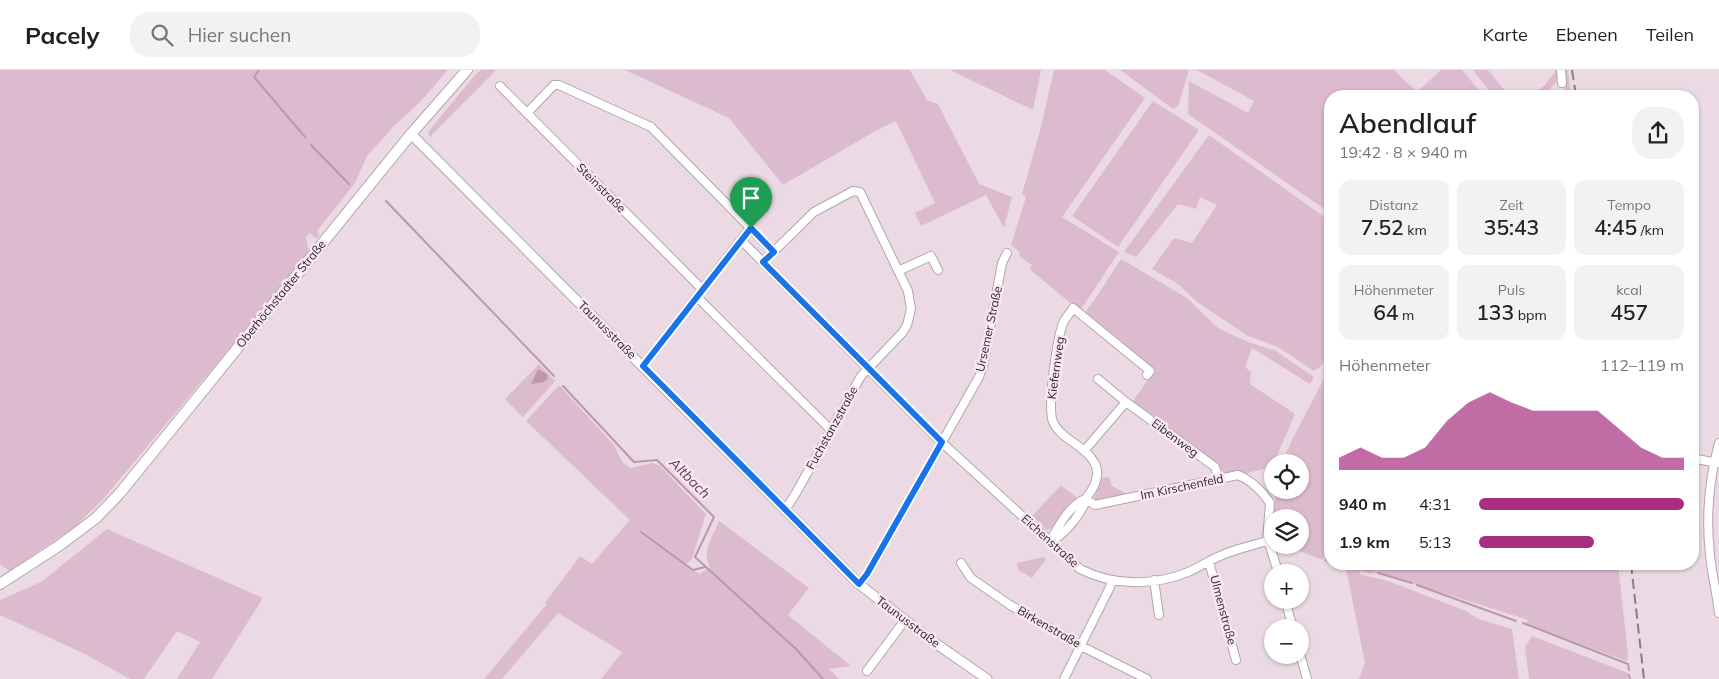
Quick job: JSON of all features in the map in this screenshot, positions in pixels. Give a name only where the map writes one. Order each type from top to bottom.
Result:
[{"type":"main road","name":"Oberhöchstadter Straße","points":[[0,584],[60,546],[96,518],[155,451],[411,134],[467,70]]},
{"type":"street","points":[[1561,70],[1562,83]]},
{"type":"street","points":[[527,113],[554,85],[559,85],[649,125],[774,252]]},
{"type":"street","name":"Steinstraße","points":[[500,86],[702,289]]},
{"type":"street","name":"Taunusstraße","points":[[411,134],[859,584],[987,679]]},
{"type":"street","name":"Fuchstanzstraße","points":[[763,262],[814,212],[853,191],[860,192],[910,299],[910,317],[903,332],[861,376],[785,510]]},
{"type":"street","points":[[643,366],[751,228]]},
{"type":"street","name":"Eichenstraße","points":[[742,241],[942,442],[1080,569],[1099,578],[1112,581],[1154,580],[1176,576],[1226,554],[1264,543]]},
{"type":"street","name":"Ursemer Straße","points":[[859,584],[867,574],[982,371],[1002,263],[1007,253]]},
{"type":"street","points":[[898,271],[932,256],[938,270]]},
{"type":"street","points":[[697,296],[831,430]]},
{"type":"street","name":"Kiefernweg","points":[[1050,542],[1055,531],[1078,502],[1086,499],[1093,488],[1097,476],[1094,462],[1060,431],[1053,422],[1051,415],[1053,378],[1064,320],[1074,308],[1150,371],[1147,375]]},
{"type":"street","name":"Eibenweg","points":[[1098,379],[1214,467],[1219,479]]},
{"type":"street","points":[[1084,451],[1126,402]]},
{"type":"street","points":[[1719,443],[1709,501],[1710,554],[1719,613]]},
{"type":"street","points":[[1699,459],[1717,463]]},
{"type":"street","name":"Im Kirschenfeld","points":[[1086,499],[1095,505],[1238,475],[1266,496],[1270,503],[1270,509]]},
{"type":"street","name":"Ulmenstraße","points":[[1209,562],[1236,660]]},
{"type":"street","name":"Birkenstraße","points":[[961,563],[971,578],[1010,604],[1081,646],[1147,679]]},
{"type":"street","points":[[1154,580],[1159,616]]},
{"type":"street","points":[[1064,679],[1112,581]]},
{"type":"street","points":[[867,671],[905,620]]},
{"type":"street","points":[[1303,664],[1307,679]]},
{"type":"shaded area","points":[[0,70],[448,70],[419,103],[394,126],[367,156],[355,183],[317,231],[320,235],[316,239],[310,233],[306,237],[309,253],[105,497],[75,527],[9,571],[0,564]]},
{"type":"shaded area","points":[[481,70],[496,70],[430,137],[428,132]]},
{"type":"shaded area","points":[[625,70],[910,70],[927,100],[938,104],[979,184],[1012,197],[1004,228],[986,195],[921,226],[915,213],[935,203],[896,121],[877,130],[783,185],[729,118]]},
{"type":"shaded area","points":[[951,70],[1041,70],[1033,110],[954,72]]},
{"type":"shaded area","points":[[1054,70],[1105,70],[1145,98],[1062,217],[1119,252],[1080,311],[1033,272],[1030,269],[1032,265],[1020,257],[1019,251],[1011,245],[1026,197],[1022,194],[1040,131]]},
{"type":"shaded area","points":[[1120,70],[1189,70],[1178,106],[1173,109]]},
{"type":"shaded area","points":[[1197,70],[1394,70],[1415,90],[1324,90],[1324,209],[1188,114],[1189,81],[1248,113],[1254,101]]},
{"type":"shaded area","points":[[1441,70],[1462,70],[1479,90],[1419,90]]},
{"type":"shaded area","points":[[1473,70],[1488,70],[1504,90],[1488,90]]},
{"type":"shaded area","points":[[1556,70],[1560,70],[1556,82],[1549,90],[1539,90]]},
{"type":"shaded area","points":[[1561,70],[1568,70],[1570,90],[1565,90]]},
{"type":"shaded area","points":[[1153,101],[1199,130],[1118,247],[1072,216]]},
{"type":"shaded area","points":[[1209,135],[1324,217],[1324,362],[1314,371],[1278,347],[1248,336],[1197,302],[1178,284],[1152,269],[1174,238],[1192,243],[1217,205],[1200,197],[1196,209],[1178,204],[1136,257],[1124,252]]},
{"type":"shaded area","points":[[1121,259],[1187,298],[1218,328],[1248,342],[1276,351],[1314,377],[1310,384],[1252,348],[1245,367],[1251,372],[1250,384],[1295,414],[1278,454],[1264,454],[1264,469],[1247,473],[1223,473],[1133,401],[1146,383],[1151,367],[1084,314]]},
{"type":"shaded area","points":[[539,364],[555,381],[523,417],[505,399]]},
{"type":"shaded area","points":[[538,369],[547,374],[548,379],[531,384]]},
{"type":"shaded area","points":[[1324,379],[1324,556],[1322,560],[1307,554],[1309,554],[1309,509],[1274,509],[1276,499],[1309,499],[1309,454],[1286,454]]},
{"type":"shaded area","points":[[559,385],[613,444],[623,463],[631,468],[652,463],[659,465],[706,514],[692,559],[685,565],[700,574],[710,567],[707,550],[719,521],[809,588],[788,615],[851,666],[829,669],[839,679],[601,679],[622,652],[558,613],[502,679],[484,679],[547,604],[545,603],[580,556],[592,564],[630,520],[526,421]]},
{"type":"shaded area","points":[[1109,477],[1112,486],[1125,493],[1126,496],[1098,502],[1094,501],[1101,478]]},
{"type":"shaded area","points":[[1061,485],[1077,498],[1054,527],[1047,530],[1032,516]]},
{"type":"shaded area","points":[[107,529],[263,598],[212,679],[177,679],[200,642],[177,631],[144,679],[130,679],[85,654],[0,615],[0,600],[41,582]]},
{"type":"shaded area","points":[[1044,557],[1046,559],[1032,578],[1018,570],[1017,563]]},
{"type":"shaded area","points":[[1346,570],[1619,570],[1628,655],[1627,661],[1526,624],[1528,620],[1377,572],[1371,574],[1361,571],[1359,574],[1388,581],[1466,611],[1478,619],[1512,629],[1519,679],[1359,679],[1365,663]]},
{"type":"shaded area","points":[[1532,636],[1628,673],[1628,679],[1529,679],[1525,647]]},
{"type":"waterway","name":"Altbach","points":[[259,70],[254,77],[305,137]]},
{"type":"waterway","name":"Altbach","points":[[311,145],[349,184]]},
{"type":"waterway","name":"Altbach","points":[[386,201],[554,376]]},
{"type":"waterway","name":"Altbach","points":[[563,386],[634,462],[657,460],[714,517],[695,557],[796,649],[823,679]]},
{"type":"waterway","name":"Altbach","points":[[641,532],[693,570],[705,567]]},
{"type":"waterway","points":[[1378,573],[1412,583]]},
{"type":"waterway","points":[[1417,585],[1516,621]]},
{"type":"waterway","points":[[1523,623],[1628,664],[1629,670]]},
{"type":"waterway","points":[[1629,675],[1630,679]]},
{"type":"railway","points":[[1572,70],[1575,90]]},
{"type":"railway","points":[[1632,570],[1644,679]]},
{"type":"route","points":[[751,228],[774,252],[763,262],[942,442],[867,574],[859,584],[643,366],[751,228]]}]
